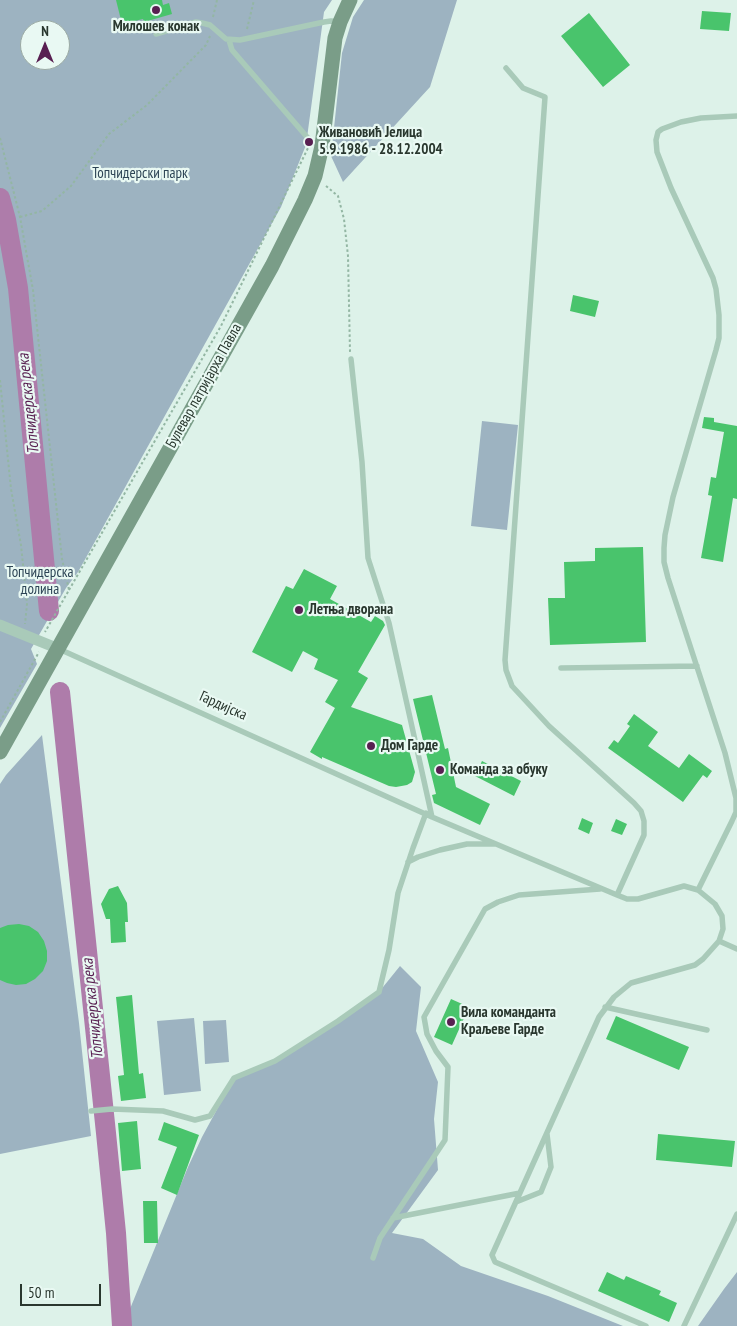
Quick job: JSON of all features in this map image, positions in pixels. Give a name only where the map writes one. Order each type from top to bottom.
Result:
[{"type":"main road","name":"Булевар патријарха Павла","points":[[0,752],[285,241],[315,176],[316,143],[333,48],[340,22],[350,0]]},
{"type":"street","name":"Гардијска","points":[[0,625],[59,649]]},
{"type":"lane","points":[[156,34],[196,22],[210,25],[223,37],[230,40],[244,39],[324,22],[340,22]]},
{"type":"lane","points":[[230,40],[232,50],[316,143]]},
{"type":"lane","points":[[506,68],[523,88],[545,97],[505,660],[506,670],[512,686],[549,726],[641,811],[644,821],[644,835],[617,895]]},
{"type":"lane","points":[[646,1326],[495,1262],[492,1255],[592,1029],[605,1007],[622,989],[631,983],[694,965],[703,959],[719,941],[723,924],[719,908],[698,890],[732,821],[737,806],[725,753],[664,562],[665,535],[673,497],[716,350],[718,304],[712,278],[671,188],[657,152],[656,140],[658,132],[662,129],[681,122],[701,118],[737,116]]},
{"type":"lane","points":[[351,359],[362,462],[368,558],[389,623],[432,816]]},
{"type":"lane","name":"Гардијска","points":[[59,649],[426,814],[617,895],[632,900],[678,886],[690,886],[698,890]]},
{"type":"lane","points":[[561,668],[697,666]]},
{"type":"lane","points":[[92,1111],[112,1109],[163,1111],[196,1120],[210,1116],[234,1078],[275,1061],[379,992],[389,950],[398,893],[426,814]]},
{"type":"lane","points":[[408,862],[418,857],[467,844],[496,844]]},
{"type":"lane","points":[[373,1258],[380,1238],[445,1140],[448,1067],[436,1051],[427,1034],[424,1017],[485,910],[498,902],[519,895],[602,889]]},
{"type":"lane","points":[[719,941],[737,948]]},
{"type":"lane","points":[[605,1007],[707,1030]]},
{"type":"lane","points":[[516,1202],[541,1192],[551,1167],[547,1132]]},
{"type":"lane","points":[[393,1218],[520,1193]]},
{"type":"lane","points":[[684,1326],[737,1214]]},
{"type":"path","points":[[20,217],[42,211],[71,186],[109,134],[147,105],[206,45],[212,32],[210,25],[217,0]]},
{"type":"path","points":[[244,39],[254,0]]},
{"type":"path","points":[[0,138],[20,217],[33,290],[62,559],[69,590]]},
{"type":"path","points":[[0,722],[69,590],[221,326],[316,143]]},
{"type":"path","points":[[315,176],[338,196],[344,219],[348,256],[351,359]]},
{"type":"path","points":[[0,380],[11,489],[21,545],[27,604],[23,634]]},
{"type":"green space","name":"Топчидерски парк","points":[[0,0],[332,0],[324,12],[306,145],[281,207],[78,572],[66,588],[31,649],[37,664],[0,728]]},
{"type":"green space","points":[[364,0],[457,0],[430,87],[343,182],[331,156],[342,53],[353,17]]},
{"type":"green space","points":[[482,421],[518,425],[507,530],[471,526]]},
{"type":"green space","points":[[42,735],[79,1023],[91,1136],[0,1154],[0,784]]},
{"type":"green space","points":[[400,966],[421,987],[416,1031],[438,1082],[434,1119],[438,1170],[392,1233],[423,1239],[461,1266],[548,1296],[623,1326],[123,1326],[188,1167],[234,1078],[275,1061],[379,992]]},
{"type":"green space","points":[[194,1018],[201,1091],[164,1095],[157,1021]]},
{"type":"green space","points":[[226,1020],[229,1062],[205,1064],[203,1021]]},
{"type":"green space","points":[[737,1272],[737,1326],[698,1326],[724,1289]]},
{"type":"building","points":[[116,0],[162,0],[163,5],[169,3],[172,14],[144,22],[143,19],[122,24]]},
{"type":"building","points":[[702,11],[731,13],[729,31],[700,29]]},
{"type":"building","points":[[589,13],[630,65],[603,87],[561,36]]},
{"type":"building","points":[[573,295],[599,301],[595,317],[570,311]]},
{"type":"building","points":[[704,417],[714,418],[714,422],[737,426],[737,499],[733,498],[723,562],[701,558],[712,496],[708,495],[711,477],[716,478],[724,432],[702,428]]},
{"type":"building","points":[[643,547],[646,642],[550,645],[548,598],[565,598],[564,562],[595,561],[595,548]]},
{"type":"building","points":[[304,569],[337,586],[330,599],[371,622],[375,616],[383,621],[385,625],[358,672],[368,678],[351,707],[402,725],[415,772],[412,782],[407,785],[389,786],[322,757],[322,759],[310,752],[335,708],[325,702],[338,680],[314,669],[318,659],[303,651],[292,672],[252,652],[286,586],[293,589]]},
{"type":"building","name":"Команда за обуку","points":[[432,695],[445,749],[448,748],[456,787],[490,804],[480,825],[434,803],[432,795],[436,794],[413,699]]},
{"type":"building","points":[[634,714],[658,732],[648,746],[679,768],[689,754],[712,771],[707,778],[703,775],[683,802],[608,748],[614,740],[618,743],[630,726],[627,724]]},
{"type":"building","points":[[482,761],[521,781],[514,796],[475,776]]},
{"type":"building","points":[[582,818],[593,823],[589,834],[578,829]]},
{"type":"building","points":[[616,819],[627,824],[622,835],[611,831]]},
{"type":"building","points":[[118,886],[127,903],[128,922],[125,922],[126,942],[111,943],[110,919],[106,919],[101,904],[109,889]]},
{"type":"building","points":[[19,924],[29,926],[38,932],[44,941],[47,961],[43,971],[35,979],[26,984],[16,985],[0,980],[0,928]]},
{"type":"building","points":[[132,995],[139,1074],[143,1073],[146,1098],[121,1101],[118,1076],[124,1075],[116,997]]},
{"type":"building","name":"Вила команданта Краљеве Гарде","points":[[451,999],[469,1007],[452,1045],[434,1037]]},
{"type":"building","points":[[616,1016],[689,1047],[679,1070],[606,1039]]},
{"type":"building","points":[[137,1121],[141,1169],[122,1171],[118,1123]]},
{"type":"building","points":[[164,1122],[199,1135],[177,1195],[161,1188],[177,1147],[158,1140]]},
{"type":"building","points":[[658,1134],[735,1141],[732,1167],[656,1160]]},
{"type":"building","points":[[143,1201],[157,1201],[158,1243],[144,1243]]},
{"type":"building","points":[[607,1272],[624,1280],[626,1276],[661,1291],[659,1295],[677,1303],[669,1322],[598,1291]]},
{"type":"waterway","name":"Топчидерска река","points":[[0,198],[6,220],[18,288],[49,611]]},
{"type":"waterway","name":"Топчидерска река","points":[[60,692],[116,1233],[122,1326]]},
{"type":"place","name":"Милошев конак","points":[[156,10]]},
{"type":"place","name":"Живановић Јелица 5.9.1986 - 28.12.2004","points":[[309,142]]},
{"type":"place","name":"Летња дворана","points":[[299,610]]},
{"type":"place","name":"Дом Гарде","points":[[371,746]]},
{"type":"place","name":"Команда за обуку","points":[[440,770]]},
{"type":"place","name":"Вила команданта Краљеве Гарде","points":[[451,1022]]},
{"type":"park label","name":"Топчидерска долина","points":[[40,582]]}]
